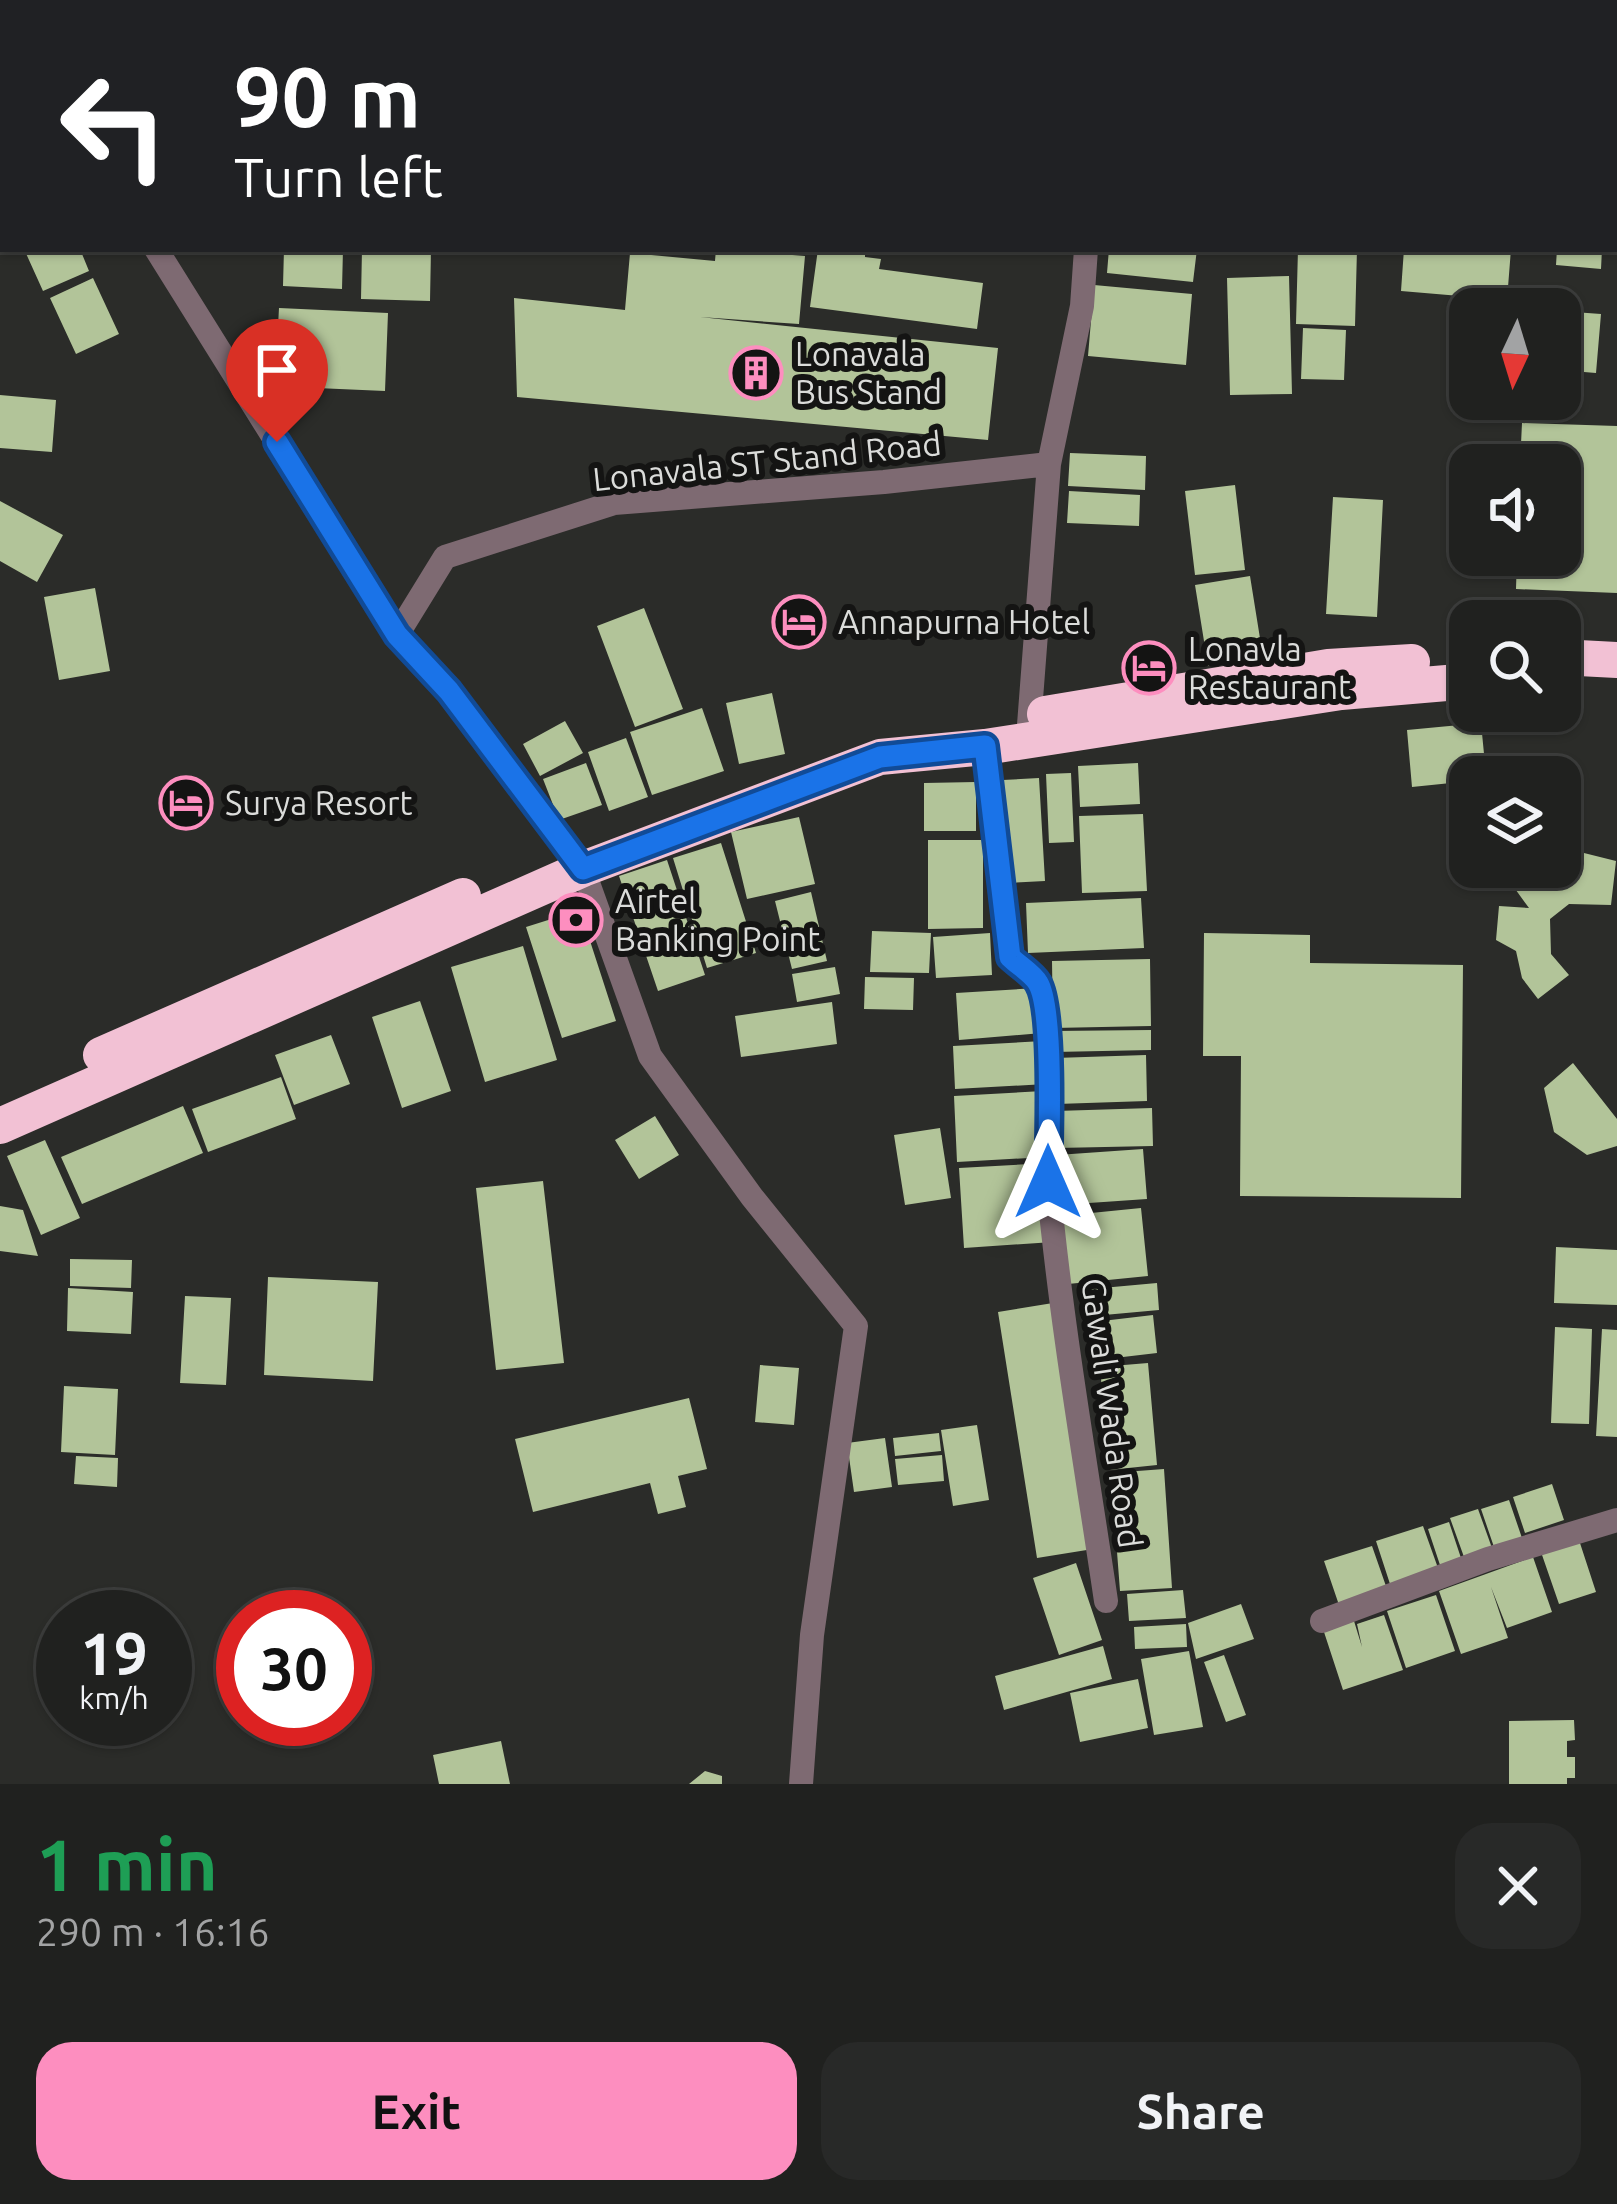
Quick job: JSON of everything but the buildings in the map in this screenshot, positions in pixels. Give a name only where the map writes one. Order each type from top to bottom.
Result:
[{"type":"highway","points":[[1581,658],[1617,660]]},
{"type":"highway","points":[[0,1102],[368,935],[880,757],[985,746],[1029,729],[1328,668],[1449,659]]},
{"type":"highway","points":[[1581,680],[1617,682]]},
{"type":"highway","points":[[0,1126],[721,793],[877,741],[1449,683]]},
{"type":"street","points":[[158,252],[397,635],[449,691],[578,861],[650,1056],[752,1197],[856,1326],[812,1635],[801,1784]]},
{"type":"street","points":[[1029,729],[1049,464],[1082,307],[1086,252]]},
{"type":"street","name":"Lonavala ST Stand Road","points":[[397,635],[445,557],[614,503],[1049,464]]},
{"type":"street","name":"Gawali Wada Road","points":[[985,746],[1010,957],[1039,984],[1044,1013],[1054,1251],[1106,1601]]},
{"type":"street","points":[[1322,1621],[1488,1558],[1617,1520]]},
{"type":"place","name":"Lonavala Bus Stand","points":[[756,373]]},
{"type":"place","name":"Annapurna Hotel","points":[[799,622]]},
{"type":"place","name":"Lonavla Restaurant","points":[[1149,668]]},
{"type":"place","name":"Surya Resort","points":[[186,803]]},
{"type":"place","name":"Airtel Banking Point","points":[[576,920]]},
{"type":"route","points":[[277,442],[397,635],[449,691],[583,869],[880,757],[985,746],[1010,957],[1039,984],[1044,1013],[1048,1182]]}]
